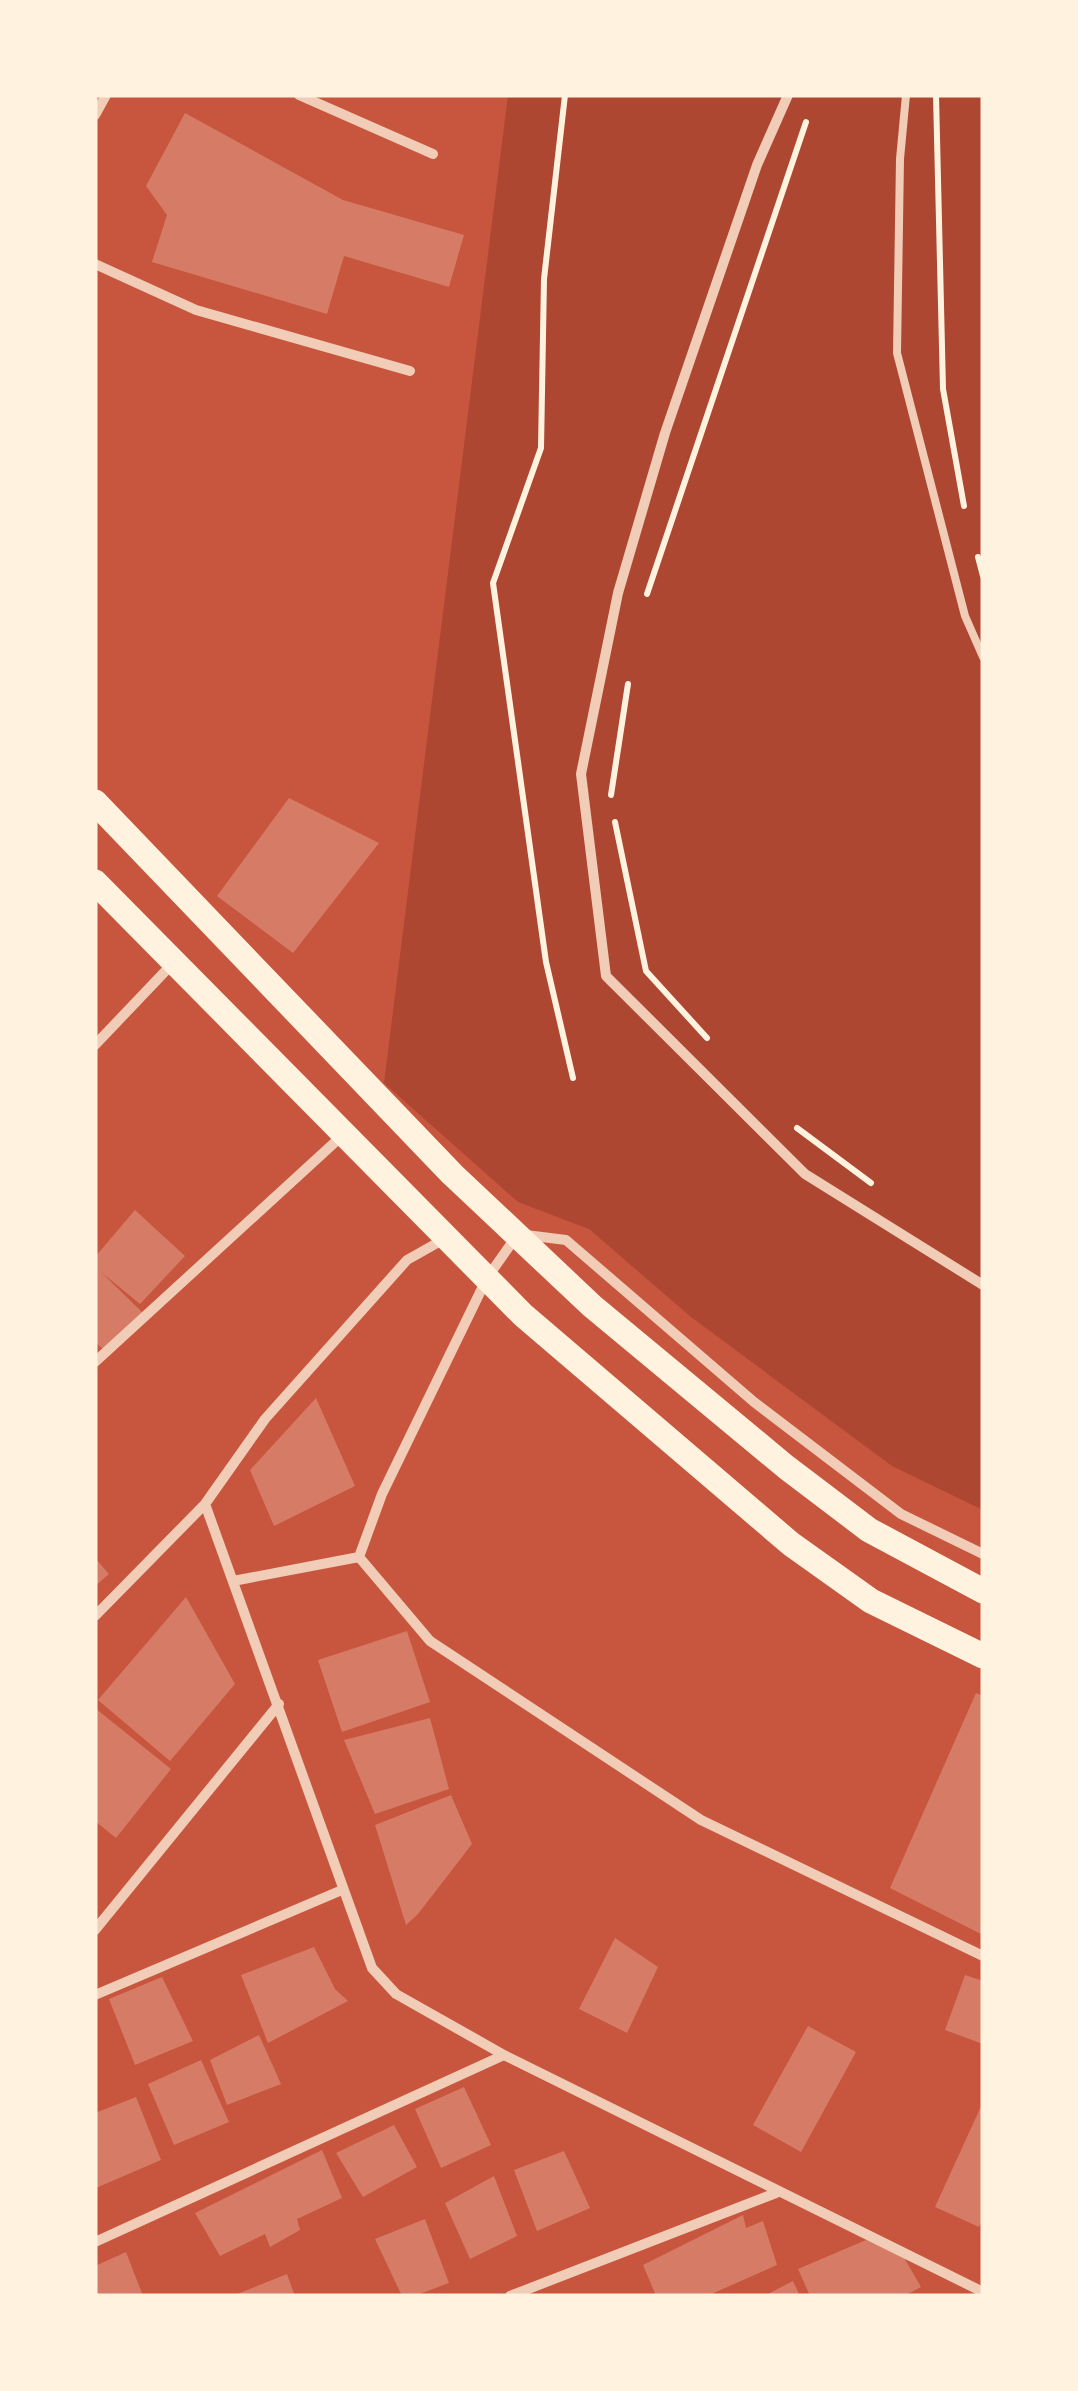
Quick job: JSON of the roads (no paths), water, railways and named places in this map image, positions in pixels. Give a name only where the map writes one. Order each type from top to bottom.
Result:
[{"type":"main road","points":[[95,802],[452,1174],[592,1306],[786,1467],[869,1530],[983,1591]]},
{"type":"main road","points":[[95,882],[523,1315],[791,1544],[871,1602],[983,1656]]},
{"type":"street","points":[[95,115],[106,95]]},
{"type":"street","points":[[299,95],[433,154]]},
{"type":"street","points":[[788,95],[744,201],[666,433],[618,593],[581,774],[606,976],[806,1174],[983,1284]]},
{"type":"street","points":[[95,264],[196,310],[410,372]]},
{"type":"street","points":[[95,1044],[176,961]]},
{"type":"street","points":[[95,1362],[345,1133]]},
{"type":"street","points":[[359,1556],[382,1494],[486,1278],[518,1234],[568,1242],[754,1402],[901,1514],[983,1554]]},
{"type":"street","points":[[95,1616],[205,1504],[266,1419],[407,1260],[446,1238]]},
{"type":"street","points":[[205,1504],[372,1968],[396,1994],[504,2056],[983,2292]]},
{"type":"street","points":[[233,1582],[359,1556]]},
{"type":"street","points":[[359,1556],[430,1641],[701,1820],[983,1956]]},
{"type":"street","points":[[95,1930],[279,1704]]},
{"type":"street","points":[[95,1995],[342,1890]]},
{"type":"street","points":[[95,2242],[504,2056]]},
{"type":"street","points":[[510,2296],[776,2193]]},
{"type":"lane","points":[[906,95],[900,159],[897,353],[965,616],[983,658]]}]
